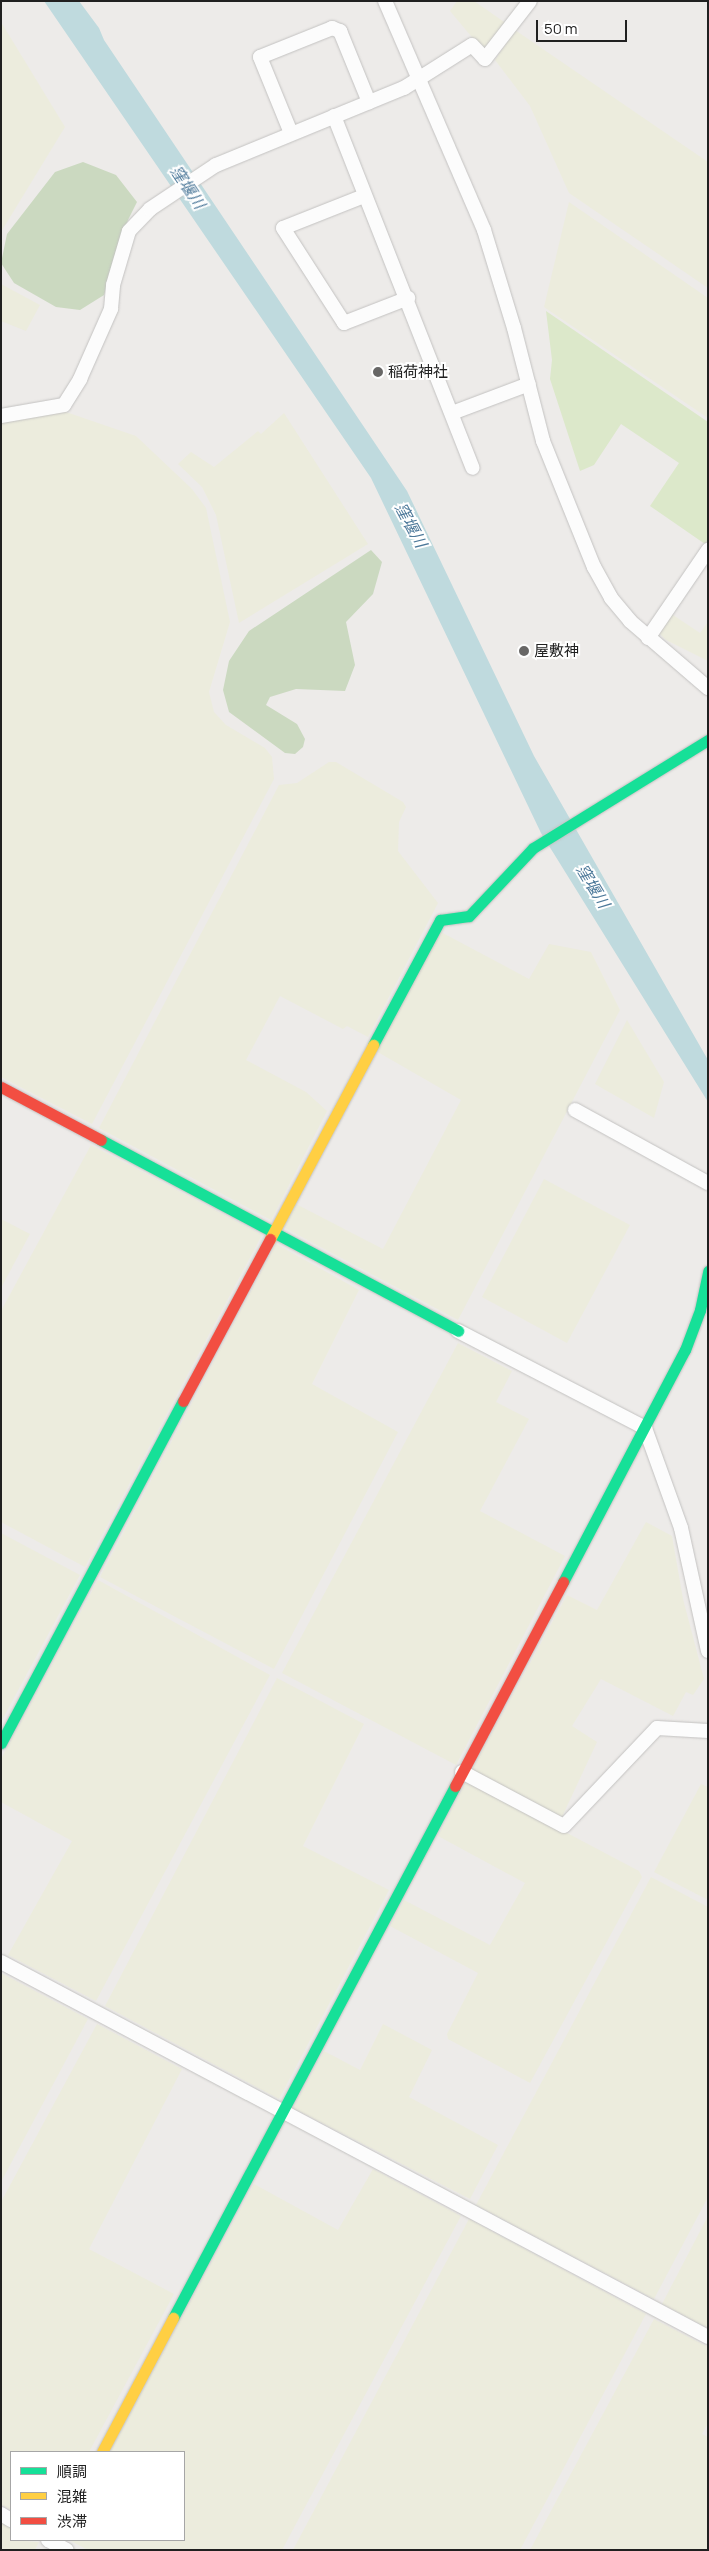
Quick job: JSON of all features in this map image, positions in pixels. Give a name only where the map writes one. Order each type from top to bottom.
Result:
[{"type":"street","points":[[385,1],[420,78],[484,230],[529,384],[542,441],[594,567],[612,598],[648,638],[708,688]]},
{"type":"street","points":[[1,416],[64,405],[80,379],[111,309],[113,285],[129,231],[150,209],[216,165],[404,88],[472,45],[486,59],[530,1]]},
{"type":"street","points":[[291,133],[260,57],[332,28],[340,31],[369,102]]},
{"type":"street","points":[[334,116],[364,196],[408,298],[473,468]]},
{"type":"street","points":[[364,196],[283,228],[344,322],[408,298]]},
{"type":"street","points":[[452,413],[529,384]]},
{"type":"street","points":[[648,638],[708,550]]},
{"type":"street","points":[[1,1744],[272,1232],[440,920],[468,916],[533,848],[708,740]]},
{"type":"street","points":[[1,1087],[458,1331],[645,1428],[681,1528],[708,1651]]},
{"type":"street","points":[[575,1110],[708,1183]]},
{"type":"street","points":[[103,2451],[645,1428],[685,1350],[700,1310],[708,1271]]},
{"type":"street","points":[[462,1772],[564,1826],[657,1728],[708,1731]]},
{"type":"street","points":[[1,1962],[708,2337]]},
{"type":"street","points":[[52,2543],[67,2550]]},
{"type":"shaded area","points":[[457,1],[474,1],[507,24],[486,54],[450,11]]},
{"type":"shaded area","points":[[1,22],[65,127],[1,232]]},
{"type":"shaded area","points":[[515,30],[708,162],[708,288],[569,193],[530,106],[495,60]]},
{"type":"shaded area","points":[[569,202],[708,298],[708,418],[544,307]]},
{"type":"shaded area","points":[[1,284],[40,305],[26,331],[1,321]]},
{"type":"shaded area","points":[[63,411],[136,436],[192,489],[206,508],[230,622],[209,692],[214,712],[226,725],[265,748],[272,757],[274,779],[92,1124],[1,1077],[1,421]]},
{"type":"shaded area","points":[[284,413],[368,544],[239,623],[216,515],[202,487],[178,464],[191,452],[214,467],[258,431],[261,434]]},
{"type":"shaded area","points":[[670,613],[700,633],[708,622],[708,661],[666,640],[658,632]]},
{"type":"shaded area","points":[[329,762],[336,762],[403,802],[406,807],[399,822],[398,851],[438,903],[368,1037],[347,1026],[343,1029],[280,996],[246,1060],[306,1092],[327,1111],[271,1220],[99,1128],[279,785],[297,783]]},
{"type":"shaded area","points":[[439,931],[529,979],[549,944],[591,952],[620,1010],[458,1320],[283,1227],[296,1204],[383,1249],[461,1100],[376,1051]]},
{"type":"shaded area","points":[[627,1020],[664,1082],[654,1118],[595,1084]]},
{"type":"shaded area","points":[[91,1145],[262,1235],[85,1567],[1,1522],[1,1311]]},
{"type":"shaded area","points":[[544,1179],[630,1225],[567,1343],[482,1297]]},
{"type":"shaded area","points":[[1,1219],[30,1234],[1,1288]]},
{"type":"shaded area","points":[[276,1244],[359,1290],[312,1384],[398,1432],[274,1669],[100,1577]]},
{"type":"shaded area","points":[[458,1343],[512,1371],[496,1402],[529,1419],[480,1511],[565,1556],[456,1765],[282,1673]]},
{"type":"shaded area","points":[[646,1522],[672,1536],[683,1599],[704,1679],[693,1695],[686,1692],[673,1716],[601,1679],[572,1726],[597,1742],[561,1819],[472,1770],[567,1595],[597,1610]]},
{"type":"shaded area","points":[[1,1533],[80,1575],[1,1722]]},
{"type":"shaded area","points":[[98,1580],[270,1675],[96,2001],[8,1955],[72,1841],[1,1802],[1,1759]]},
{"type":"shaded area","points":[[277,1678],[364,1724],[303,1846],[389,1890],[279,2099],[105,2006]]},
{"type":"shaded area","points":[[467,1780],[639,1871],[642,1877],[530,2083],[448,2039],[447,2034],[478,1973],[390,1926],[404,1900],[490,1945],[525,1883],[438,1836]]},
{"type":"shaded area","points":[[701,1784],[708,1787],[708,1900],[654,1872]]},
{"type":"shaded area","points":[[651,1877],[708,1907],[708,2197],[654,2299],[476,2205]]},
{"type":"shaded area","points":[[1,1973],[88,2019],[1,2182]]},
{"type":"shaded area","points":[[97,2024],[182,2069],[89,2249],[174,2294],[90,2451],[10,2451],[10,2510],[1,2505],[1,2202]]},
{"type":"shaded area","points":[[383,2024],[432,2050],[409,2097],[498,2145],[470,2199],[293,2108],[324,2051],[360,2070]]},
{"type":"shaded area","points":[[373,2169],[461,2216],[282,2550],[88,2550],[71,2541],[185,2541],[185,2451],[110,2451],[254,2184],[338,2230]]},
{"type":"shaded area","points":[[708,2216],[708,2328],[662,2304]]},
{"type":"shaded area","points":[[469,2219],[646,2314],[520,2550],[293,2550]]},
{"type":"shaded area","points":[[654,2319],[708,2347],[708,2423],[702,2434],[708,2437],[708,2550],[530,2550]]},
{"type":"shaded area","points":[[1,2521],[10,2526],[10,2541],[39,2542],[35,2550],[1,2550]]},
{"type":"green space","points":[[83,162],[116,175],[137,202],[128,220],[104,295],[80,310],[56,307],[14,283],[1,263],[7,234],[55,172]]},
{"type":"green space","points":[[546,311],[708,422],[708,540],[705,544],[650,506],[679,463],[621,424],[594,465],[580,471],[550,379],[552,360]]},
{"type":"green space","points":[[371,550],[382,562],[373,594],[346,622],[355,665],[345,691],[296,689],[270,697],[266,705],[297,724],[305,739],[303,747],[295,754],[285,753],[229,712],[223,690],[229,661],[249,631]]},
{"type":"water","name":"窪堰川","points":[[44,1],[79,1],[99,28],[104,40],[407,491],[534,756],[708,1060],[708,1102],[541,833],[371,478]]},
{"type":"traffic: fast","points":[[373,1045],[440,920],[469,916],[533,848],[708,740]]},
{"type":"traffic: fast","points":[[101,1140],[458,1331]]},
{"type":"traffic: fast","points":[[563,1582],[685,1350],[700,1310],[708,1271]]},
{"type":"traffic: fast","points":[[1,1743],[183,1401]]},
{"type":"traffic: fast","points":[[173,2318],[455,1786]]},
{"type":"traffic: slow","points":[[270,1239],[373,1045]]},
{"type":"traffic: slow","points":[[103,2451],[173,2318]]},
{"type":"traffic: jam","points":[[1,1087],[101,1140]]},
{"type":"traffic: jam","points":[[183,1401],[270,1239]]},
{"type":"traffic: jam","points":[[455,1786],[563,1582]]},
{"type":"place","name":"稲荷神社","points":[[378,372]]},
{"type":"place","name":"屋敷神","points":[[524,651]]}]
